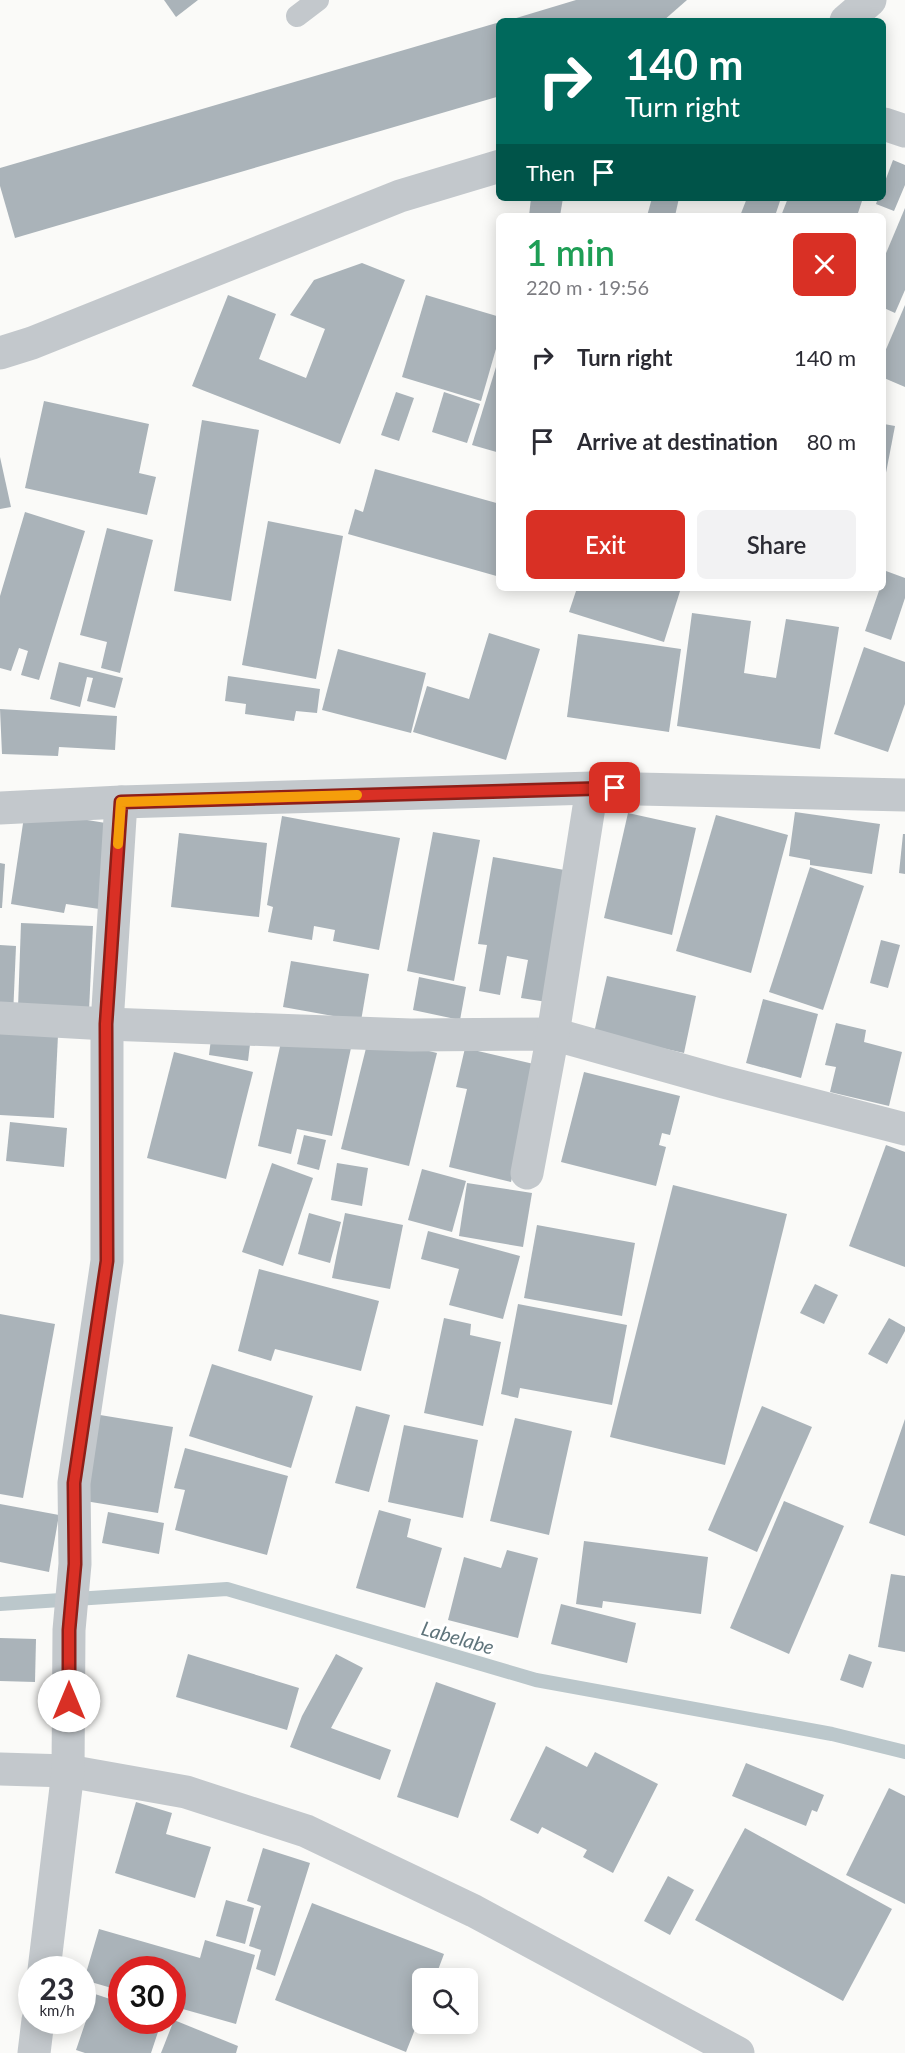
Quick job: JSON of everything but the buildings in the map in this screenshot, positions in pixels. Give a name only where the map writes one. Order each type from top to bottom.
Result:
[{"type":"street","points":[[849,18],[870,0]]},
{"type":"street","points":[[886,125],[905,131]]},
{"type":"street","points":[[0,353],[42,339],[400,196],[496,167]]},
{"type":"street","points":[[0,808],[121,802],[592,788],[905,795]]},
{"type":"street","points":[[527,1173],[553,1034],[592,788]]},
{"type":"street","points":[[46,1956],[68,1771],[69,1630],[75,1564],[74,1483],[107,1261],[106,1024],[121,802]]},
{"type":"street","points":[[0,1018],[411,1035],[553,1034],[905,1129]]},
{"type":"street","points":[[0,1768],[68,1771],[186,1792],[306,1831],[474,1911],[738,2053]]},
{"type":"street","points":[[34,2053],[36,2034]]},
{"type":"lane","points":[[297,16],[318,0]]},
{"type":"waterway","name":"Labelabe","points":[[0,1604],[227,1589],[536,1680],[832,1734],[905,1752]]},
{"type":"slow traffic","points":[[118,844],[121,802],[357,795]]},
{"type":"route","points":[[69,1701],[69,1630],[75,1564],[74,1483],[107,1261],[106,1024],[121,802],[615,788]]}]
